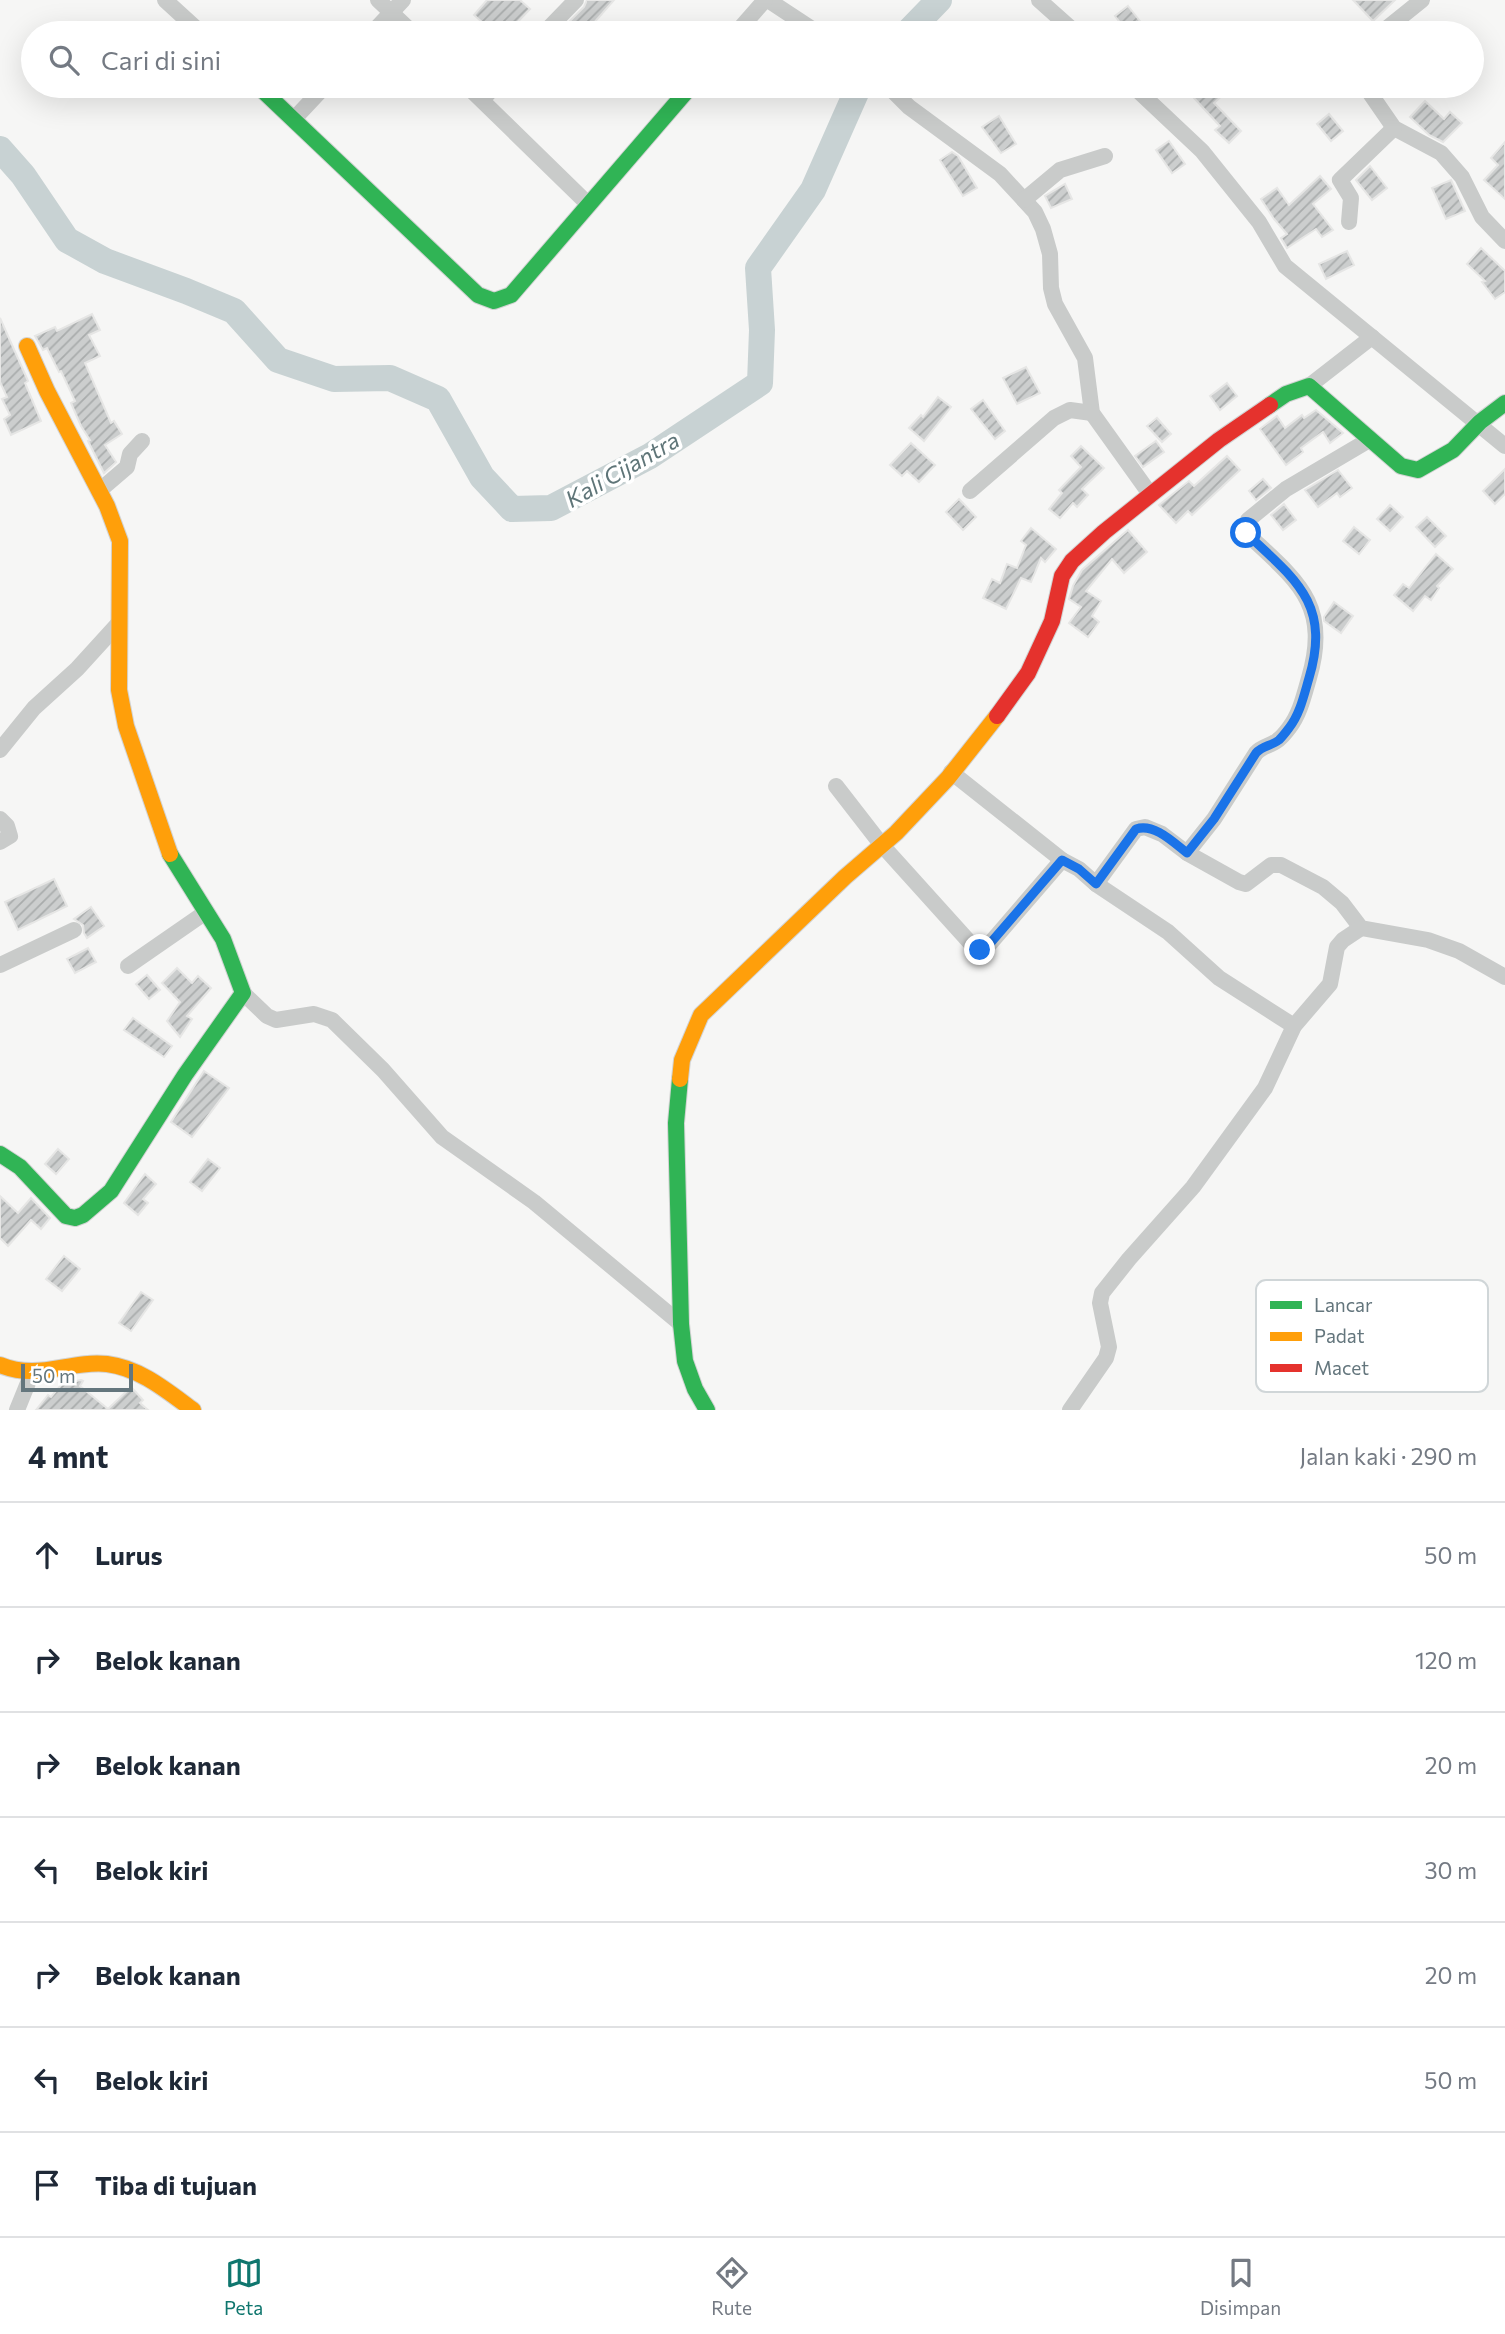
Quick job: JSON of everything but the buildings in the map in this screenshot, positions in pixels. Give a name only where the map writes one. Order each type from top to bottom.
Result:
[{"type":"street","points":[[165,0],[188,21]]},
{"type":"street","points":[[378,0],[400,21]]},
{"type":"street","points":[[383,21],[403,0]]},
{"type":"street","points":[[556,21],[576,0]]},
{"type":"street","points":[[747,21],[767,0],[799,21]]},
{"type":"street","points":[[1040,0],[1063,21]]},
{"type":"street","points":[[1396,21],[1422,0]]},
{"type":"street","points":[[271,98],[478,295],[494,301],[510,295],[681,98]]},
{"type":"street","points":[[294,119],[314,98]]},
{"type":"street","points":[[900,98],[1000,174],[1035,212],[1051,254],[1051,288],[1055,304],[1085,358],[1092,413],[1150,494]]},
{"type":"street","points":[[1146,98],[1202,151],[1259,222],[1285,265],[1505,446]]},
{"type":"street","points":[[1373,98],[1394,128],[1441,153],[1462,177],[1482,217],[1505,241]]},
{"type":"street","points":[[482,100],[589,205]]},
{"type":"street","points":[[1349,222],[1351,198],[1340,180],[1394,128]]},
{"type":"street","points":[[1024,200],[1060,170],[1105,156]]},
{"type":"street","points":[[707,1410],[695,1389],[685,1362],[681,1324],[676,1123],[682,1060],[701,1015],[896,833],[951,772],[1028,673],[1052,621],[1062,576],[1072,561],[1150,494],[1219,440],[1286,394],[1309,386],[1372,337]]},
{"type":"street","points":[[27,346],[47,391],[99,491],[120,541],[119,690],[126,726],[164,841],[177,868],[223,939],[243,993],[267,1016],[276,1020],[314,1014],[332,1020],[383,1070],[442,1137],[534,1202],[681,1324]]},
{"type":"street","points":[[1309,386],[1401,466],[1418,470],[1453,450],[1477,425],[1505,403]]},
{"type":"street","points":[[970,491],[1054,418],[1070,410],[1092,413]]},
{"type":"street","points":[[1187,853],[1214,819],[1260,748],[1278,741],[1296,719],[1313,666],[1317,631],[1307,598],[1289,572],[1246,533],[1248,520],[1286,489],[1369,440]]},
{"type":"street","points":[[99,491],[127,467],[130,454],[142,441]]},
{"type":"street","points":[[0,750],[34,708],[77,669],[118,624]]},
{"type":"street","points":[[951,772],[1062,860],[1079,869],[1096,884],[1168,932],[1219,978],[1294,1026]]},
{"type":"street","points":[[836,786],[881,845],[973,946],[980,950],[987,947],[1062,860]]},
{"type":"street","points":[[0,819],[7,826],[10,836],[0,842]]},
{"type":"street","points":[[1096,884],[1136,829],[1149,828],[1162,834],[1187,853],[1246,884],[1271,865],[1281,865],[1323,887],[1342,903],[1361,928],[1429,940],[1459,951],[1505,976]]},
{"type":"street","points":[[128,966],[206,912]]},
{"type":"street","points":[[1070,1410],[1106,1358],[1109,1347],[1100,1303],[1102,1293],[1193,1187],[1265,1088],[1294,1026],[1330,984],[1337,947],[1361,928]]},
{"type":"street","points":[[0,965],[74,930]]},
{"type":"street","points":[[0,1154],[20,1167],[66,1216],[83,1216],[111,1191],[185,1075],[243,993]]},
{"type":"street","points":[[0,1365],[12,1372],[32,1373],[106,1364],[137,1373],[193,1410]]},
{"type":"street","points":[[17,1410],[32,1373]]},
{"type":"waterway","name":"Kali Cijantra","points":[[919,21],[939,0]]},
{"type":"waterway","name":"Kali Cijantra","points":[[0,149],[23,175],[67,240],[105,261],[234,311],[278,360],[334,379],[390,378],[438,399],[482,477],[512,509],[551,508],[650,456],[760,383],[762,330],[758,268],[813,190],[854,98]]},
{"type":"traffic: fast","points":[[271,98],[478,295],[494,301],[511,295],[681,98]]},
{"type":"traffic: fast","points":[[1270,405],[1286,394],[1309,386],[1401,466],[1418,470],[1453,450],[1480,422],[1505,403]]},
{"type":"traffic: fast","points":[[0,1154],[20,1167],[66,1216],[75,1218],[83,1215],[111,1191],[185,1075],[243,993],[223,939],[170,854]]},
{"type":"traffic: fast","points":[[680,1079],[676,1123],[681,1324],[685,1361],[695,1389],[707,1410]]},
{"type":"traffic: slow","points":[[27,346],[47,391],[107,506],[120,541],[119,690],[126,726],[170,854]]},
{"type":"traffic: slow","points":[[680,1079],[682,1060],[701,1015],[845,877],[896,833],[948,778],[997,716]]},
{"type":"traffic: slow","points":[[0,1365],[28,1371],[93,1364],[119,1366],[153,1381],[193,1410]]},
{"type":"traffic: jam","points":[[997,716],[1028,673],[1052,621],[1062,576],[1072,561],[1219,440],[1270,405]]},
{"type":"route","points":[[980,950],[987,947],[1062,860],[1079,869],[1096,884],[1139,827],[1162,834],[1187,853],[1214,819],[1260,748],[1278,741],[1296,719],[1313,666],[1317,631],[1307,598],[1289,572],[1246,533]]}]
